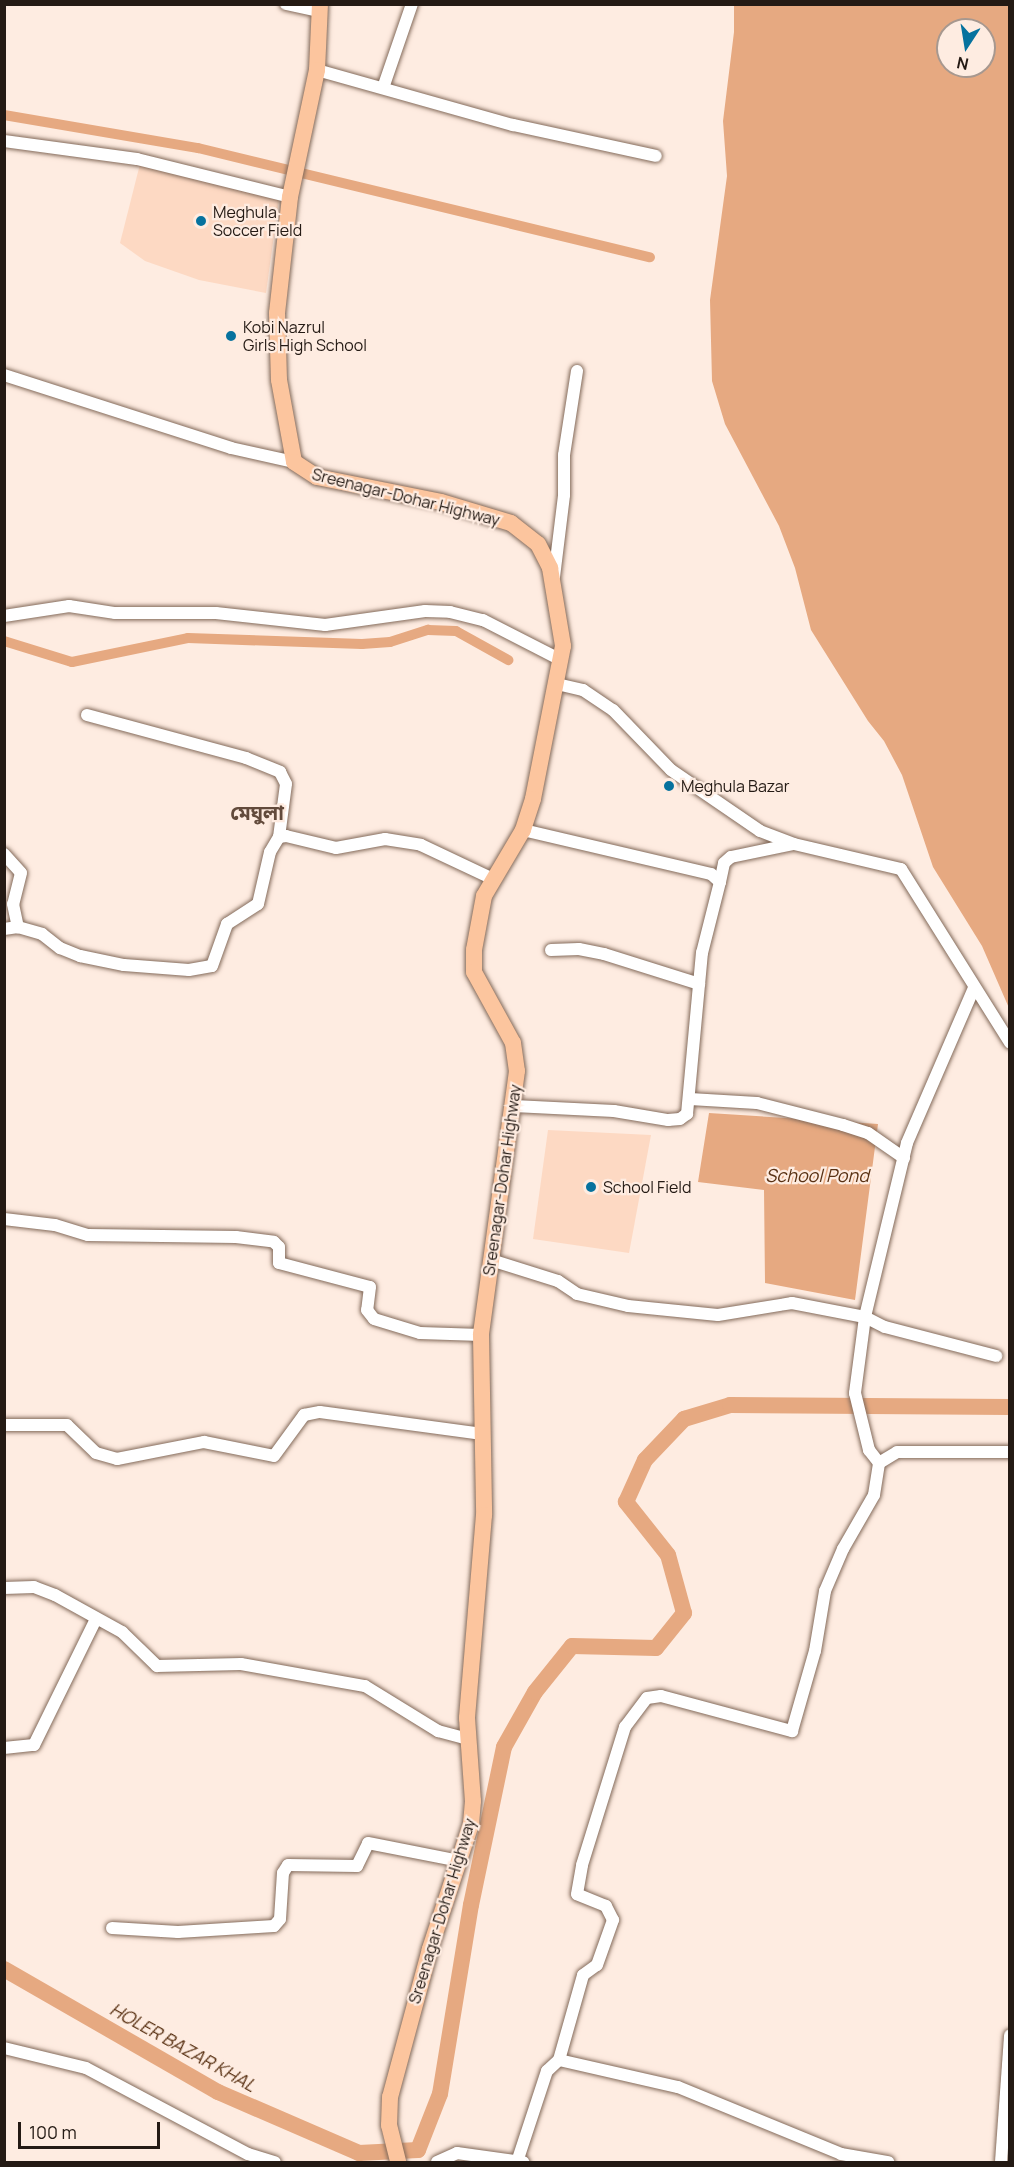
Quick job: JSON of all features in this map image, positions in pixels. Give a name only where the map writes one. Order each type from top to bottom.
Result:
[{"type":"main road","name":"Sreenagar-Dohar Highway","points":[[320,8],[317,70],[291,193],[277,313],[279,380],[294,462],[317,477],[441,502],[511,523],[538,544],[554,582],[559,604],[561,660],[523,830],[484,896],[478,928],[474,972],[513,1043],[517,1071],[481,1335],[484,1515],[468,1739],[473,1801],[460,1861],[395,2071],[389,2125],[398,2163]]},
{"type":"street","points":[[286,4],[320,8]]},
{"type":"street","points":[[383,88],[412,4]]},
{"type":"street","points":[[317,70],[513,125],[656,156]]},
{"type":"street","points":[[4,141],[137,159],[291,193]]},
{"type":"street","points":[[554,582],[564,495],[564,455],[577,371]]},
{"type":"street","points":[[4,375],[231,448],[294,462]]},
{"type":"street","points":[[4,616],[69,606],[115,613],[216,613],[325,625],[404,613],[450,612],[483,620],[561,660]]},
{"type":"street","points":[[557,684],[583,690],[613,710],[671,770],[740,820],[794,844],[900,869],[1010,1043]]},
{"type":"street","points":[[4,929],[18,927],[42,934],[60,948],[80,956],[124,966],[189,970],[212,966],[227,924],[258,904],[270,852],[279,837],[286,784],[280,772],[246,758],[87,715]]},
{"type":"street","points":[[523,830],[711,874],[720,882]]},
{"type":"street","points":[[279,837],[294,837],[336,848],[385,839],[421,845],[493,879]]},
{"type":"street","points":[[514,1106],[614,1112],[668,1120],[680,1119],[687,1114],[702,953],[724,863],[731,857],[794,844]]},
{"type":"street","points":[[4,854],[21,873],[13,904],[18,927]]},
{"type":"street","points":[[551,950],[604,954],[699,984]]},
{"type":"street","points":[[517,2162],[547,2071],[559,2060],[583,1976],[597,1965],[613,1920],[606,1906],[577,1894],[576,1890],[626,1727],[647,1698],[661,1696],[784,1731],[795,1728],[825,1591],[874,1495],[879,1463],[869,1450],[855,1393],[866,1317],[904,1158],[974,988]]},
{"type":"street","points":[[690,1099],[757,1103],[843,1125],[868,1132],[904,1158]]},
{"type":"street","points":[[4,1219],[55,1225],[88,1235],[236,1237],[274,1242],[279,1247],[279,1263],[370,1287],[367,1310],[374,1319],[420,1333],[481,1335]]},
{"type":"street","points":[[491,1260],[558,1281],[577,1294],[628,1306],[718,1315],[792,1303],[866,1317],[885,1327],[996,1356]]},
{"type":"street","points":[[4,1425],[67,1425],[96,1453],[117,1459],[204,1442],[274,1456],[304,1415],[320,1412],[483,1434]]},
{"type":"street","points":[[879,1463],[897,1452],[1010,1452]]},
{"type":"street","points":[[4,1588],[34,1587],[122,1632],[157,1666],[241,1664],[365,1686],[438,1731],[468,1739]]},
{"type":"street","points":[[4,1748],[34,1745],[96,1619]]},
{"type":"street","points":[[112,1928],[178,1932],[274,1926],[280,1918],[283,1873],[288,1865],[357,1866],[368,1844],[460,1861]]},
{"type":"street","points":[[1001,2163],[1010,2035]]},
{"type":"street","points":[[4,2048],[86,2068],[248,2154],[275,2163]]},
{"type":"street","points":[[559,2060],[678,2087],[841,2154],[888,2163]]},
{"type":"street","points":[[438,2163],[457,2153],[523,2163]]},
{"type":"shaded area","name":"Meghula Soccer Field","points":[[140,164],[279,199],[266,293],[199,280],[145,261],[120,243]]},
{"type":"shaded area","name":"School Field","points":[[548,1130],[651,1135],[629,1253],[533,1239]]},
{"type":"water","points":[[734,5],[1009,5],[1009,1008],[982,946],[933,867],[902,775],[884,741],[868,721],[811,630],[795,568],[779,526],[725,424],[712,381],[710,300],[727,176],[723,121],[734,32]]},
{"type":"water","name":"School Pond","points":[[709,1113],[878,1124],[855,1300],[765,1283],[764,1190],[698,1182]]},
{"type":"waterway","points":[[4,115],[198,148],[650,257]]},
{"type":"waterway","points":[[4,641],[72,662],[188,638],[362,644],[390,642],[428,630],[456,631],[508,660]]},
{"type":"waterway","name":"HOLER BAZAR KHAL","points":[[4,1969],[218,2092],[359,2153],[418,2150],[440,2094],[471,1905],[504,1747],[535,1692],[572,1646],[656,1648],[684,1613],[668,1555],[626,1502],[645,1460],[684,1419],[730,1405],[1010,1407]]},
{"type":"place","name":"Meghula Soccer Field","points":[[201,221]]},
{"type":"place","name":"Kobi Nazrul Girls High School","points":[[231,336]]},
{"type":"place","name":"Meghula Bazar","points":[[669,786]]},
{"type":"place","name":"School Field","points":[[591,1187]]},
{"type":"district","name":"মেঘুলা","points":[[257,812]]}]
